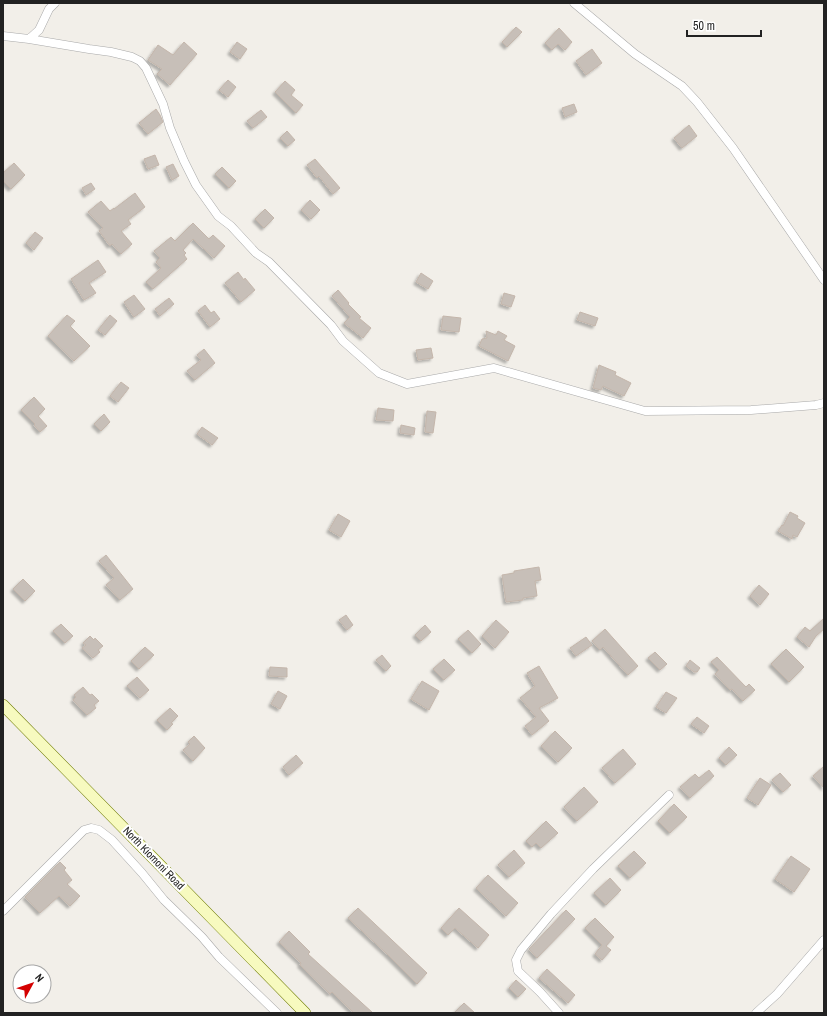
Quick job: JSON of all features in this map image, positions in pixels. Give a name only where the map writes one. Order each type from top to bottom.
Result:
[{"type":"main road","name":"North Kiomoni Road","points":[[3,705],[305,1013]]},
{"type":"street","points":[[29,39],[39,30],[49,9],[55,3]]},
{"type":"street","points":[[574,3],[635,54],[682,86],[698,102],[733,148],[824,280]]},
{"type":"street","points":[[3,36],[111,52],[132,57],[140,61],[146,68],[163,104],[170,128],[196,185],[218,216],[230,226],[256,253],[269,262],[331,325],[343,341],[379,373],[407,384],[494,368],[645,411],[751,410],[816,405],[824,403]]},
{"type":"street","points":[[559,1013],[518,971],[516,960],[518,955],[551,914],[588,874],[669,795]]},
{"type":"street","points":[[3,911],[84,830],[90,828],[98,830],[112,840],[164,900],[202,937],[219,957],[277,1013]]},
{"type":"street","points":[[756,1013],[777,994],[824,940]]},
{"type":"building","points":[[516,27],[522,32],[507,47],[502,42]]},
{"type":"building","points":[[559,28],[572,42],[565,50],[558,44],[552,50],[545,43]]},
{"type":"building","points":[[184,42],[197,54],[170,85],[157,74],[162,69],[148,60],[158,45],[173,55]]},
{"type":"building","points":[[237,42],[247,49],[240,59],[230,52]]},
{"type":"building","points":[[592,49],[602,63],[586,75],[576,61]]},
{"type":"building","points":[[228,80],[236,87],[228,97],[219,90]]},
{"type":"building","points":[[285,81],[295,90],[291,95],[303,105],[296,113],[275,92]]},
{"type":"building","points":[[574,104],[577,112],[565,117],[562,108]]},
{"type":"building","points":[[156,109],[163,122],[148,134],[139,123]]},
{"type":"building","points":[[261,110],[267,117],[253,128],[247,121]]},
{"type":"building","points":[[689,125],[697,136],[682,148],[674,138]]},
{"type":"building","points":[[287,131],[295,140],[288,146],[280,138]]},
{"type":"building","points":[[155,155],[159,165],[148,169],[144,159]]},
{"type":"building","points":[[315,159],[340,188],[333,194],[319,176],[317,178],[307,165]]},
{"type":"building","points":[[14,163],[25,175],[11,189],[3,181],[3,173]]},
{"type":"building","points":[[173,164],[179,176],[172,180],[166,167]]},
{"type":"building","points":[[222,167],[236,181],[229,188],[215,174]]},
{"type":"building","points":[[91,183],[95,189],[86,195],[82,188]]},
{"type":"building","points":[[135,193],[145,207],[128,220],[131,224],[121,231],[132,244],[121,254],[112,244],[110,246],[99,231],[103,228],[88,212],[101,201],[110,211]]},
{"type":"building","points":[[310,200],[320,210],[311,219],[301,210]]},
{"type":"building","points":[[265,209],[274,218],[264,228],[255,219]]},
{"type":"building","points":[[193,223],[209,239],[213,235],[225,246],[214,258],[193,239],[183,250],[186,253],[184,255],[187,259],[153,289],[146,282],[161,268],[156,262],[160,258],[154,251],[171,237],[175,241]]},
{"type":"building","points":[[35,232],[43,238],[34,250],[26,243]]},
{"type":"building","points":[[98,260],[106,272],[89,283],[96,293],[84,300],[71,279]]},
{"type":"building","points":[[238,272],[255,290],[241,302],[225,283]]},
{"type":"building","points":[[421,273],[433,281],[428,289],[416,282]]},
{"type":"building","points":[[338,290],[349,303],[348,304],[361,317],[359,318],[371,328],[363,338],[344,323],[350,317],[332,296]]},
{"type":"building","points":[[504,293],[515,296],[511,307],[501,304]]},
{"type":"building","points":[[134,295],[145,309],[134,317],[124,302]]},
{"type":"building","points":[[169,298],[174,304],[160,316],[155,309]]},
{"type":"building","points":[[205,305],[211,313],[214,311],[220,319],[210,327],[198,311]]},
{"type":"building","points":[[580,312],[598,318],[595,326],[577,320]]},
{"type":"building","points":[[67,315],[75,321],[70,326],[90,346],[74,361],[48,336]]},
{"type":"building","points":[[110,315],[117,321],[105,335],[98,330]]},
{"type":"building","points":[[443,316],[461,318],[459,332],[441,330]]},
{"type":"building","points":[[486,331],[496,335],[498,331],[507,336],[504,340],[515,346],[508,361],[479,346],[482,339],[487,338]]},
{"type":"building","points":[[431,348],[433,358],[418,360],[416,350]]},
{"type":"building","points":[[204,349],[215,363],[195,380],[187,371],[201,360],[197,355]]},
{"type":"building","points":[[599,365],[616,372],[615,375],[631,383],[624,396],[603,386],[601,390],[593,388]]},
{"type":"building","points":[[121,382],[129,388],[118,402],[110,396]]},
{"type":"building","points":[[34,397],[45,409],[38,416],[47,426],[40,432],[34,425],[35,424],[21,410]]},
{"type":"building","points":[[378,408],[394,410],[393,421],[376,420]]},
{"type":"building","points":[[427,411],[436,412],[433,433],[425,432]]},
{"type":"building","points":[[104,414],[110,422],[101,431],[94,424]]},
{"type":"building","points":[[401,425],[415,428],[414,435],[400,433]]},
{"type":"building","points":[[202,427],[218,438],[212,445],[197,434]]},
{"type":"building","points":[[790,512],[798,516],[797,518],[805,523],[797,537],[793,535],[792,539],[778,531],[782,525],[783,526]]},
{"type":"building","points":[[338,514],[350,521],[341,537],[329,530]]},
{"type":"building","points":[[106,555],[133,589],[120,600],[106,585],[114,578],[99,561]]},
{"type":"building","points":[[539,567],[541,580],[535,581],[537,596],[523,598],[523,600],[506,602],[502,575],[514,573],[514,571]]},
{"type":"building","points":[[23,579],[35,591],[25,601],[13,589]]},
{"type":"building","points":[[759,585],[769,594],[760,605],[750,596]]},
{"type":"building","points":[[346,615],[353,625],[347,630],[339,620]]},
{"type":"building","points":[[824,618],[824,629],[816,636],[809,647],[797,637],[805,627],[810,631]]},
{"type":"building","points":[[496,620],[509,632],[495,648],[482,636]]},
{"type":"building","points":[[61,624],[73,636],[65,643],[53,631]]},
{"type":"building","points":[[425,625],[431,632],[421,641],[415,635]]},
{"type":"building","points":[[605,629],[638,666],[628,675],[603,647],[600,650],[592,641]]},
{"type":"building","points":[[468,630],[481,644],[472,653],[458,639]]},
{"type":"building","points":[[90,636],[94,640],[95,638],[103,646],[98,650],[100,652],[93,658],[82,648],[86,645],[83,643]]},
{"type":"building","points":[[586,637],[592,645],[576,656],[570,648]]},
{"type":"building","points":[[145,647],[154,655],[139,669],[131,661]]},
{"type":"building","points":[[786,649],[804,667],[789,682],[771,664]]},
{"type":"building","points":[[655,652],[667,664],[660,670],[648,658]]},
{"type":"building","points":[[382,655],[391,666],[386,671],[376,660]]},
{"type":"building","points":[[717,657],[746,687],[749,684],[755,690],[743,701],[715,674],[719,670],[711,662]]},
{"type":"building","points":[[444,659],[455,670],[444,680],[433,669]]},
{"type":"building","points":[[690,660],[700,668],[697,672],[694,672],[686,666]]},
{"type":"building","points":[[539,666],[558,698],[539,708],[549,721],[532,735],[525,726],[536,717],[520,698],[535,686],[527,673]]},
{"type":"building","points":[[270,667],[287,668],[287,677],[269,676]]},
{"type":"building","points":[[137,677],[149,690],[140,698],[127,686]]},
{"type":"building","points":[[422,681],[439,691],[429,710],[411,699]]},
{"type":"building","points":[[83,687],[90,695],[92,694],[99,701],[94,705],[96,708],[87,715],[73,700],[76,697],[74,695]]},
{"type":"building","points":[[278,691],[287,696],[280,709],[271,704]]},
{"type":"building","points":[[666,692],[677,698],[666,713],[656,707]]},
{"type":"building","points":[[170,708],[178,716],[167,730],[157,720]]},
{"type":"building","points":[[697,717],[709,726],[704,733],[691,724]]},
{"type":"building","points":[[555,731],[572,748],[558,762],[541,746]]},
{"type":"building","points":[[194,736],[205,748],[193,761],[183,750],[190,744],[188,742]]},
{"type":"building","points":[[729,747],[737,755],[726,765],[719,758]]},
{"type":"building","points":[[623,749],[636,764],[615,783],[602,768]]},
{"type":"building","points":[[296,755],[303,763],[289,775],[283,767]]},
{"type":"building","points":[[824,766],[824,788],[813,776]]},
{"type":"building","points":[[709,770],[714,776],[690,798],[680,787],[695,774],[699,778]]},
{"type":"building","points":[[780,773],[791,785],[783,792],[772,780]]},
{"type":"building","points":[[760,778],[771,785],[758,805],[747,798]]},
{"type":"building","points":[[584,787],[598,802],[577,821],[564,807]]},
{"type":"building","points":[[674,804],[687,817],[670,833],[658,821]]},
{"type":"building","points":[[546,821],[558,833],[541,848],[536,843],[532,847],[526,841]]},
{"type":"building","points":[[514,850],[525,863],[509,877],[498,865]]},
{"type":"building","points":[[634,851],[646,863],[630,878],[618,866]]},
{"type":"building","points":[[791,856],[810,869],[794,892],[775,879]]},
{"type":"building","points":[[60,862],[66,868],[64,870],[72,880],[67,884],[80,896],[70,906],[59,896],[40,913],[25,897]]},
{"type":"building","points":[[488,875],[518,903],[506,916],[476,888]]},
{"type":"building","points":[[610,878],[621,890],[606,905],[594,893]]},
{"type":"building","points":[[358,908],[427,973],[417,984],[348,918]]},
{"type":"building","points":[[459,908],[489,935],[478,948],[455,928],[448,935],[441,928]]},
{"type":"building","points":[[566,910],[575,919],[537,958],[529,949]]},
{"type":"building","points":[[595,918],[614,937],[606,946],[611,950],[602,960],[595,954],[602,945],[585,928]]},
{"type":"building","points":[[289,931],[310,952],[308,954],[373,1013],[354,1013],[332,992],[330,994],[300,965],[301,963],[279,942]]},
{"type":"building","points":[[547,969],[575,995],[568,1003],[539,978]]},
{"type":"building","points":[[516,980],[526,989],[518,997],[509,988]]},
{"type":"building","points":[[464,1003],[475,1013],[454,1013]]}]
